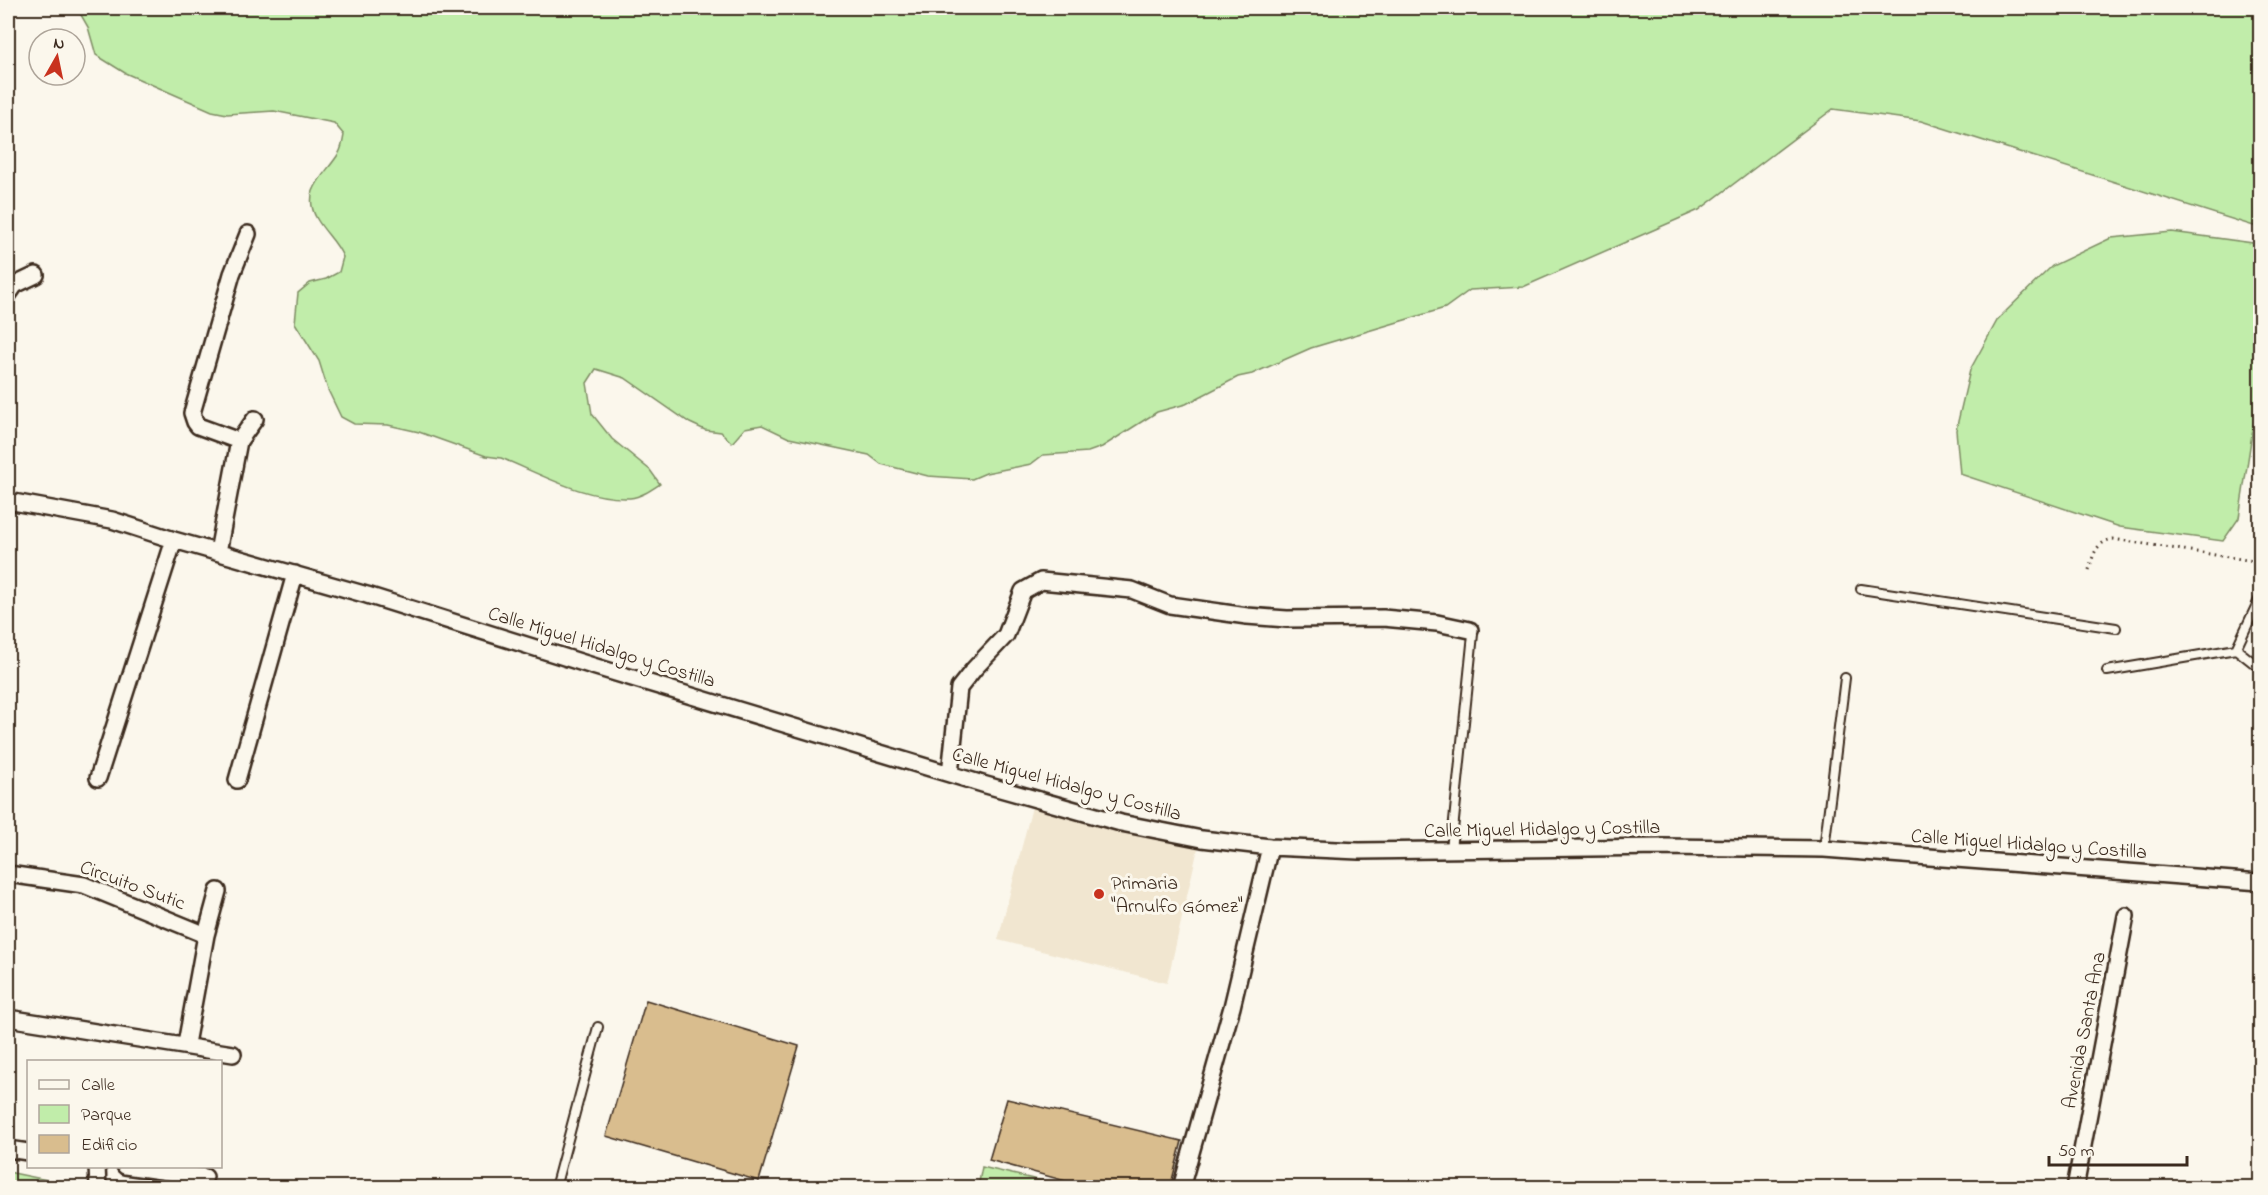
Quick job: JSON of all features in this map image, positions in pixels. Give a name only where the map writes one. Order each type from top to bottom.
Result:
[{"type":"street","points":[[238,441],[198,426],[192,413],[232,274],[248,234]]},
{"type":"street","points":[[8,295],[15,285],[36,275]]},
{"type":"street","points":[[218,552],[238,441],[255,419]]},
{"type":"street","name":"Calle Miguel Hidalgo y Costilla","points":[[8,501],[112,520],[950,774],[1120,823],[1202,839],[1270,847],[1359,851],[1663,847],[1824,849],[2260,882]]},
{"type":"street","points":[[98,778],[174,540]]},
{"type":"street","points":[[237,780],[295,574]]},
{"type":"street","points":[[950,774],[959,688],[1006,635],[1023,591],[1041,581],[1132,590],[1170,605],[1248,616],[1287,619],[1383,618],[1437,623],[1470,630]]},
{"type":"street","points":[[1181,1188],[1232,1007],[1270,847]]},
{"type":"street","name":"Circuito Sutic","points":[[8,874],[84,885],[206,935]]},
{"type":"street","name":"Circuito Sutic","points":[[186,1044],[206,935],[218,891]]},
{"type":"street","name":"Avenida Santa Ana","points":[[2075,1188],[2126,916]]},
{"type":"street","points":[[8,1018],[233,1053]]},
{"type":"street","points":[[8,1149],[27,1152]]},
{"type":"street","points":[[98,1168],[98,1188]]},
{"type":"street","points":[[133,1168],[204,1177]]},
{"type":"lane","points":[[1861,589],[2116,628]]},
{"type":"lane","points":[[2236,649],[2260,598]]},
{"type":"lane","points":[[1450,850],[1473,634],[1470,630]]},
{"type":"lane","points":[[2107,671],[2236,649],[2260,668]]},
{"type":"lane","points":[[1824,849],[1845,678]]},
{"type":"lane","points":[[555,1188],[598,1028]]},
{"type":"path","points":[[2089,570],[2094,552],[2105,540],[2114,539],[2260,562]]},
{"type":"shaded area","name":"Primaria \"Arnulfo Gómez\"","points":[[1033,803],[1198,848],[1167,983],[998,940]]},
{"type":"green space","points":[[77,8],[2260,8],[2260,228],[1921,121],[1833,109],[1699,210],[1523,287],[1470,290],[1445,308],[1311,348],[1252,374],[1238,377],[1186,404],[1157,412],[1102,447],[1088,452],[1043,455],[1031,464],[986,473],[972,479],[928,476],[881,464],[869,455],[789,438],[762,425],[745,428],[732,443],[721,432],[705,430],[690,423],[625,378],[596,369],[587,383],[592,414],[612,439],[650,470],[660,484],[638,496],[613,498],[580,490],[501,458],[486,456],[419,432],[388,425],[354,424],[341,417],[328,390],[319,361],[295,323],[298,293],[310,283],[326,279],[339,272],[343,257],[317,219],[311,200],[317,183],[340,151],[344,135],[334,123],[274,111],[227,114],[212,111],[125,73],[96,55],[88,27]]},
{"type":"green space","points":[[2172,232],[2260,244],[2260,382],[2239,518],[2223,541],[2120,527],[1960,474],[1956,430],[1970,370],[1998,319],[2052,266],[2111,238]]},
{"type":"green space","points":[[982,1167],[1068,1187],[978,1187]]},
{"type":"green space","points":[[8,1172],[81,1187],[8,1187]]},
{"type":"building","points":[[646,1000],[799,1046],[759,1181],[606,1136]]},
{"type":"building","points":[[1007,1099],[1182,1141],[1170,1188],[1091,1188],[989,1160]]},
{"type":"place","name":"Primaria \"Arnulfo Gómez\"","points":[[1099,894]]}]
